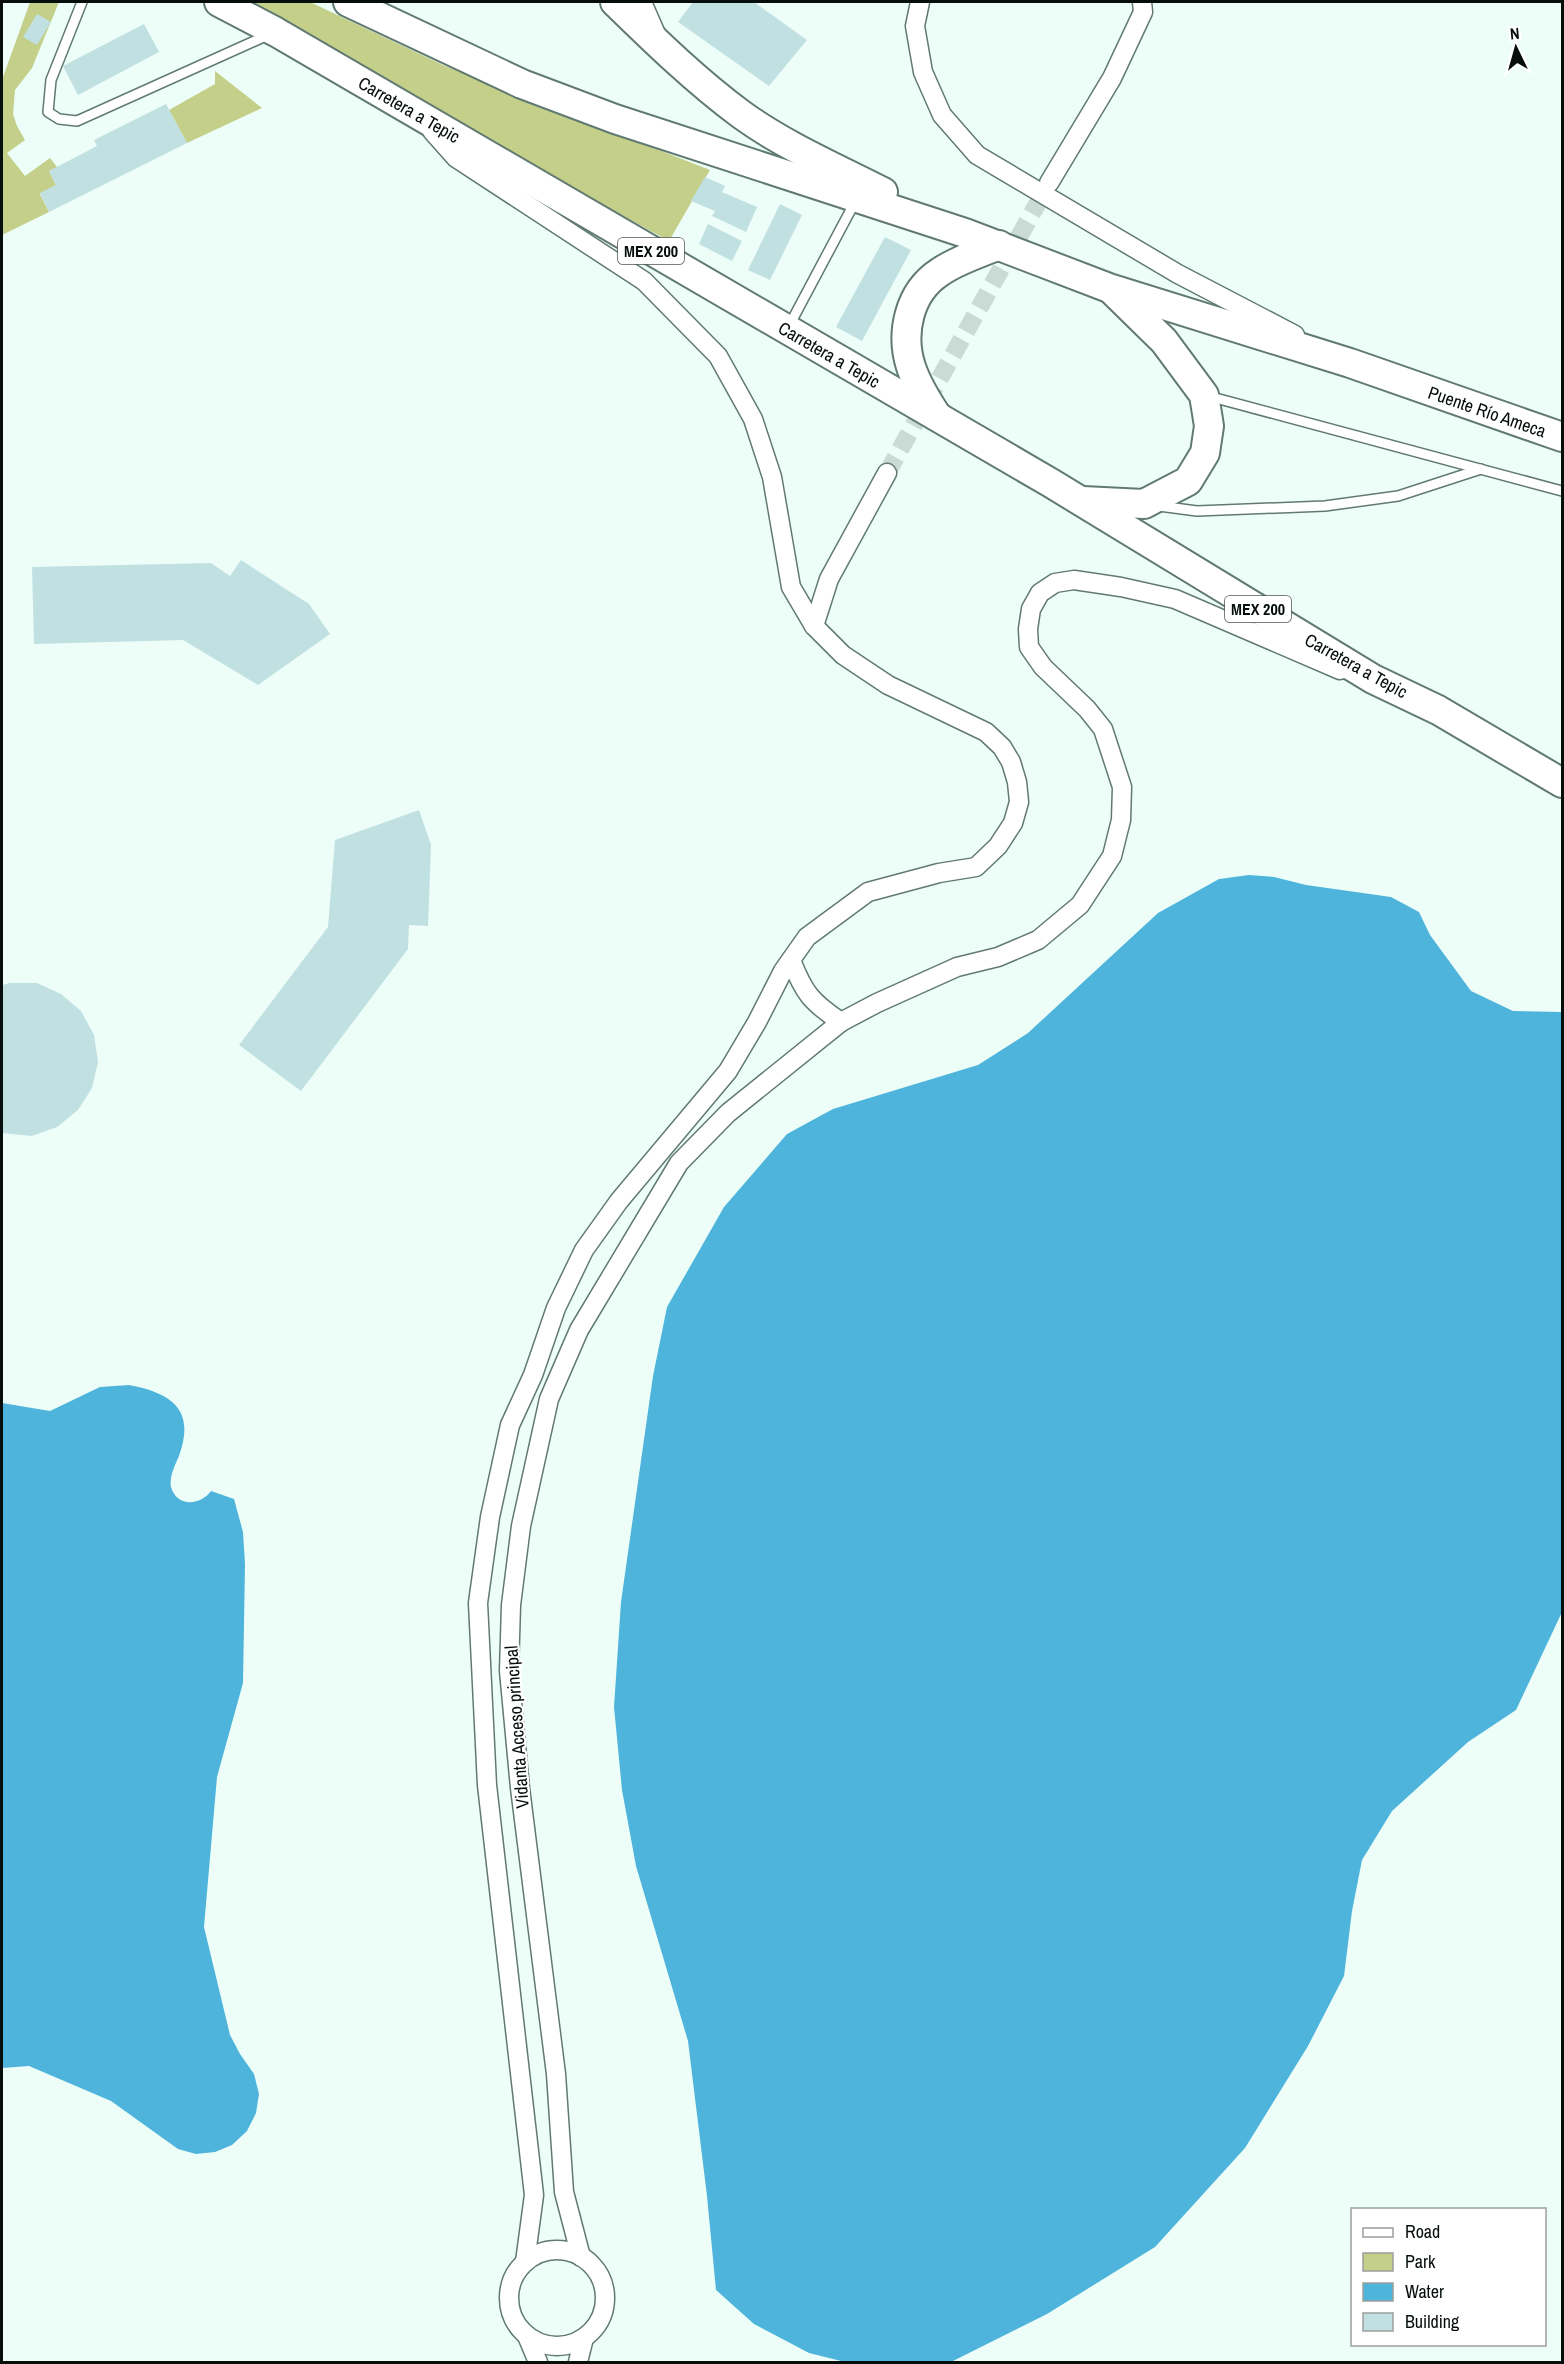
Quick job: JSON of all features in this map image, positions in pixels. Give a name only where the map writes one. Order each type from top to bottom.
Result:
[{"type":"highway","name":"Carretera a Tepic","points":[[219,2],[276,32],[1082,501],[1373,679],[1438,710],[1563,783]]},
{"type":"highway","points":[[348,2],[522,84],[615,119],[965,233],[1109,288],[1350,363]]},
{"type":"highway","points":[[615,2],[703,85],[743,116],[786,142],[965,233]]},
{"type":"highway","points":[[938,418],[920,389],[910,365],[906,326],[915,297],[939,272],[999,245]]},
{"type":"highway","points":[[1082,501],[1144,504],[1188,481],[1205,453],[1209,426],[1204,395],[1164,341],[1109,288]]},
{"type":"highway","name":"Puente Río Ameca","points":[[1350,363],[1563,437]]},
{"type":"street","points":[[642,2],[660,44]]},
{"type":"street","points":[[920,2],[915,26],[922,72],[942,115],[977,154],[1178,274],[1350,363]]},
{"type":"street","points":[[1049,183],[1112,78],[1143,12],[1142,2]]},
{"type":"street","points":[[416,114],[456,158],[644,281],[718,356],[753,419],[772,477],[791,587],[814,626],[843,655],[888,685],[986,732],[1002,747],[1011,762],[1017,782],[1019,802],[1013,823],[998,846],[976,867],[939,873],[868,892],[807,937],[791,960],[728,1071],[619,1201],[584,1250],[556,1308],[533,1375],[510,1425],[490,1517],[478,1603],[487,1785],[534,2195],[525,2262]]},
{"type":"street","points":[[814,626],[829,579],[887,473]]},
{"type":"street","name":"Vidanta Acceso principal","points":[[578,2362],[584,2338],[596,2327],[603,2313],[605,2296],[602,2281],[594,2267],[581,2257],[564,2193],[556,2074],[520,1788],[509,1671],[511,1605],[521,1526],[549,1399],[579,1330],[679,1163],[728,1113],[841,1022],[877,1003],[957,968],[998,957],[1038,940],[1080,905],[1112,856],[1122,820],[1122,787],[1103,729],[1087,709],[1043,667],[1029,647],[1028,629],[1031,609],[1040,593],[1055,583],[1074,580],[1121,586],[1175,599],[1329,667],[1373,679]]},
{"type":"street","points":[[791,960],[802,986],[817,1006],[841,1022]]},
{"type":"street","points":[[538,2362],[527,2336],[517,2325],[511,2311],[509,2295],[513,2280],[525,2262],[535,2256],[550,2251],[566,2251],[581,2257]]},
{"type":"street","points":[[527,2336],[540,2343],[555,2346],[569,2345],[584,2338]]},
{"type":"lane","points":[[82,2],[51,80],[48,112],[59,119],[77,121],[276,32]]},
{"type":"lane","points":[[787,330],[857,198]]},
{"type":"lane","points":[[1204,395],[1563,491]]},
{"type":"lane","points":[[1144,504],[1197,511],[1325,506],[1398,496],[1482,469]]},
{"type":"green space","points":[[30,2],[59,2],[32,68],[15,90],[13,114],[25,140],[7,153],[25,176],[50,158],[57,167],[49,171],[56,185],[40,194],[49,212],[2,235],[2,80]]},
{"type":"green space","points":[[244,2],[310,2],[445,66],[710,170],[669,241],[469,132]]},
{"type":"green space","points":[[215,71],[262,108],[187,143],[169,110],[215,84]]},
{"type":"water","points":[[1249,875],[1274,877],[1306,885],[1391,897],[1419,912],[1430,935],[1471,991],[1513,1011],[1562,1012],[1562,1612],[1516,1710],[1468,1742],[1392,1811],[1362,1860],[1352,1911],[1344,1976],[1308,2046],[1245,2148],[1155,2247],[1047,2314],[951,2362],[845,2362],[809,2353],[754,2324],[716,2290],[688,2041],[636,1866],[622,1790],[614,1707],[621,1602],[653,1376],[667,1307],[724,1207],[787,1134],[833,1109],[978,1065],[1028,1033],[1158,913],[1219,879]]},
{"type":"water","points":[[129,1385],[144,1388],[168,1399],[182,1415],[183,1440],[171,1479],[174,1494],[190,1502],[207,1496],[211,1491],[234,1499],[243,1532],[245,1564],[243,1683],[217,1777],[204,1927],[230,2035],[254,2074],[259,2094],[256,2113],[247,2131],[232,2145],[215,2152],[196,2154],[178,2149],[111,2101],[29,2066],[2,2068],[2,1403],[50,1411],[100,1387]]},
{"type":"building","points":[[693,2],[754,2],[807,40],[769,86],[678,22]]},
{"type":"building","points":[[37,14],[51,22],[37,45],[23,37]]},
{"type":"building","points":[[144,24],[159,52],[78,95],[63,66]]},
{"type":"building","points":[[166,104],[187,143],[49,212],[40,193],[56,185],[49,171],[97,146],[94,140]]},
{"type":"building","points":[[705,177],[725,186],[722,192],[757,207],[746,232],[712,216],[715,211],[691,201]]},
{"type":"building","points":[[780,204],[802,215],[770,280],[748,270]]},
{"type":"building","points":[[708,224],[742,241],[732,261],[699,244]]},
{"type":"building","points":[[885,237],[911,250],[862,341],[836,327]]},
{"type":"building","points":[[241,560],[309,604],[330,634],[258,685],[183,640],[34,644],[32,567],[211,563],[230,576]]},
{"type":"building","points":[[419,810],[431,845],[428,926],[409,925],[408,949],[301,1091],[239,1045],[328,927],[335,840]]},
{"type":"building","points":[[37,983],[61,994],[81,1011],[94,1035],[98,1062],[92,1088],[78,1110],[57,1127],[32,1136],[2,1133],[2,985]]},
{"type":"tunnel","points":[[887,473],[1049,183]]}]
